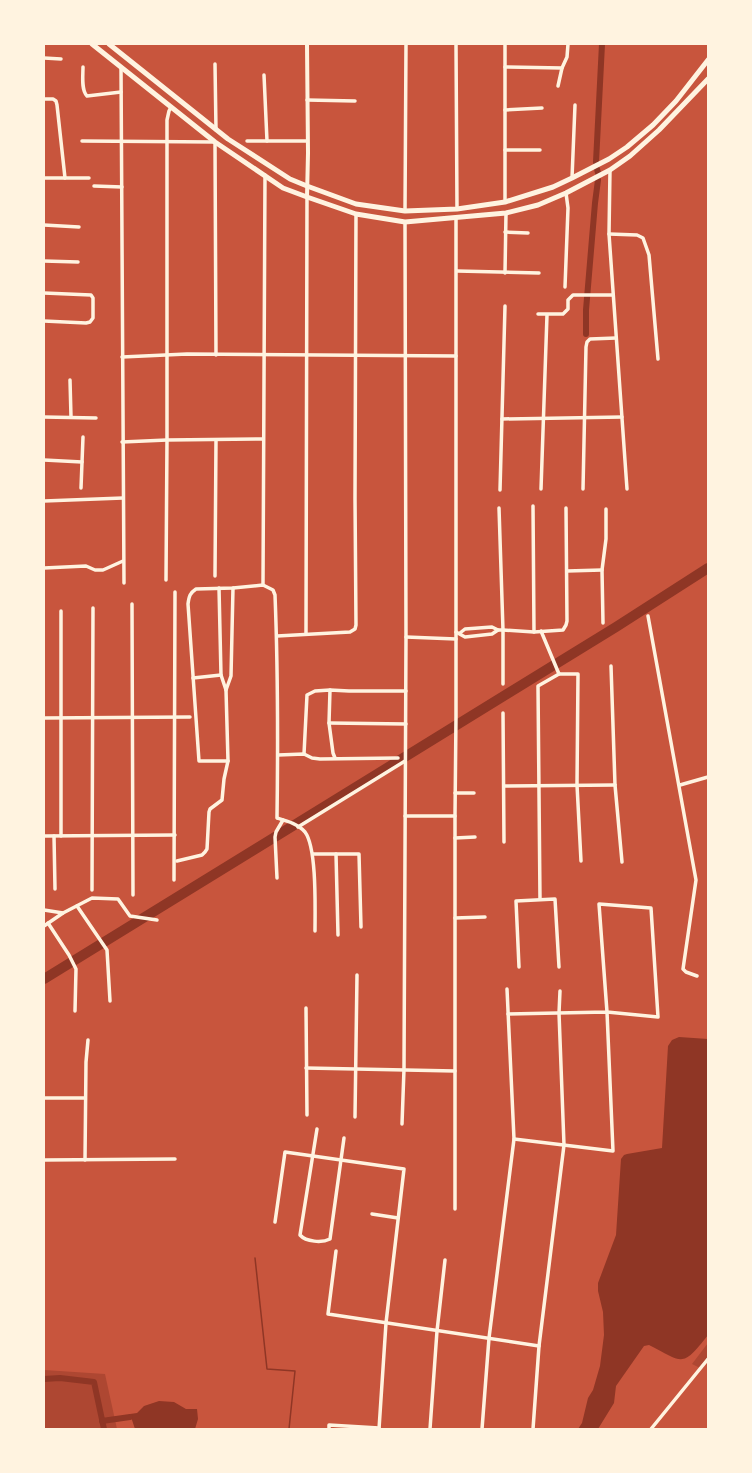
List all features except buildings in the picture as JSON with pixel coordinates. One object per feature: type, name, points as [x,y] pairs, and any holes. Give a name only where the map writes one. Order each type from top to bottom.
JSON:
[{"type":"main road","points":[[92,44],[215,142],[283,188],[356,214],[405,222],[506,213],[538,205],[566,193],[610,170],[630,156],[659,130],[708,79]]},
{"type":"main road","points":[[109,44],[216,130],[241,148],[290,179],[356,204],[405,211],[457,209],[506,202],[552,187],[572,178],[609,159],[627,147],[653,125],[708,61]]},
{"type":"street","points":[[306,634],[308,355],[307,44]]},
{"type":"street","points":[[405,211],[406,44]]},
{"type":"street","points":[[456,44],[457,209]]},
{"type":"street","points":[[505,44],[506,202]]},
{"type":"street","points":[[558,86],[562,68],[567,57],[568,44]]},
{"type":"street","points":[[44,58],[61,59]]},
{"type":"street","points":[[215,64],[216,130]]},
{"type":"street","points":[[83,67],[83,88],[84,93],[87,96],[121,92]]},
{"type":"street","points":[[121,67],[124,583]]},
{"type":"street","points":[[505,67],[562,68]]},
{"type":"street","points":[[264,75],[267,141]]},
{"type":"street","points":[[44,99],[53,99],[58,105],[65,178]]},
{"type":"street","points":[[307,100],[355,101]]},
{"type":"street","points":[[572,178],[575,105]]},
{"type":"street","points":[[166,580],[167,141],[168,115],[171,107]]},
{"type":"street","points":[[505,110],[542,108]]},
{"type":"street","points":[[82,141],[215,142],[216,355]]},
{"type":"street","points":[[246,141],[307,141]]},
{"type":"street","points":[[505,150],[540,150]]},
{"type":"street","points":[[610,170],[609,234],[627,489]]},
{"type":"street","points":[[263,585],[264,175]]},
{"type":"street","points":[[44,178],[89,178]]},
{"type":"street","points":[[94,186],[122,187]]},
{"type":"street","points":[[565,287],[568,208],[566,193]]},
{"type":"street","points":[[505,273],[506,213]]},
{"type":"street","points":[[277,636],[350,632],[355,629],[356,625],[356,214]]},
{"type":"street","points":[[455,1209],[455,793],[456,639],[458,632],[456,218]]},
{"type":"street","points":[[402,1124],[404,1069],[406,724],[405,222]]},
{"type":"street","points":[[44,225],[79,227]]},
{"type":"street","points":[[505,232],[528,232]]},
{"type":"street","points":[[609,234],[637,235],[643,238],[648,255],[658,359]]},
{"type":"street","points":[[44,261],[78,262]]},
{"type":"street","points":[[457,271],[539,273]]},
{"type":"street","points":[[44,293],[91,295],[93,298],[94,318],[90,322],[86,323],[44,321]]},
{"type":"street","points":[[538,314],[560,315],[566,312],[568,309],[568,300],[573,295],[613,295]]},
{"type":"street","points":[[500,490],[505,306]]},
{"type":"street","points":[[541,488],[547,315]]},
{"type":"street","points":[[583,489],[587,342],[590,339],[616,338]]},
{"type":"street","points":[[122,357],[167,355],[456,356]]},
{"type":"street","points":[[70,380],[71,418]]},
{"type":"street","points":[[44,417],[96,418]]},
{"type":"street","points":[[502,419],[622,418]]},
{"type":"street","points":[[82,488],[83,437]]},
{"type":"street","points":[[122,442],[263,439]]},
{"type":"street","points":[[215,576],[216,440]]},
{"type":"street","points":[[44,460],[82,462]]},
{"type":"street","points":[[44,501],[123,498]]},
{"type":"street","points":[[533,506],[534,632]]},
{"type":"street","points":[[499,508],[503,630],[503,684]]},
{"type":"street","points":[[458,632],[465,629],[492,627],[498,630],[534,632],[563,630],[566,625],[566,508]]},
{"type":"street","points":[[603,623],[602,570],[606,538],[606,509]]},
{"type":"street","points":[[44,568],[86,566],[95,570],[103,570],[123,561]]},
{"type":"street","points":[[567,571],[602,570]]},
{"type":"street","points":[[228,761],[199,761],[188,604],[189,596],[196,589],[233,588],[263,585],[273,590],[277,636],[277,818],[293,823],[305,832],[312,854],[316,931]]},
{"type":"street","points":[[177,861],[202,855],[205,852],[207,849],[210,808],[222,800],[224,779],[228,761],[226,690],[221,675],[220,588]]},
{"type":"street","points":[[226,690],[231,676],[233,588]]},
{"type":"street","points":[[174,880],[175,592]]},
{"type":"street","points":[[132,604],[133,895]]},
{"type":"street","points":[[92,890],[93,608]]},
{"type":"street","points":[[61,611],[61,836]]},
{"type":"street","points":[[648,616],[680,785],[696,880],[683,969],[686,972],[697,976]]},
{"type":"street","points":[[458,632],[465,637],[492,634],[498,630]]},
{"type":"street","points":[[541,631],[559,674]]},
{"type":"street","points":[[406,637],[456,639]]},
{"type":"street","points":[[611,666],[615,785],[622,862]]},
{"type":"street","points":[[540,899],[538,686],[559,674],[578,674],[577,785],[581,861]]},
{"type":"street","points":[[193,678],[221,675]]},
{"type":"street","points":[[304,754],[307,695],[315,691],[330,690],[406,691]]},
{"type":"street","points":[[330,690],[329,723],[335,758]]},
{"type":"street","points":[[503,712],[504,842]]},
{"type":"street","points":[[44,718],[190,717]]},
{"type":"street","points":[[329,723],[406,724]]},
{"type":"street","points":[[278,755],[304,754],[312,758],[338,759],[398,758]]},
{"type":"street","points":[[298,827],[405,761]]},
{"type":"street","points":[[680,785],[708,776]]},
{"type":"street","points":[[504,786],[615,785]]},
{"type":"street","points":[[455,793],[474,793]]},
{"type":"street","points":[[405,816],[455,816]]},
{"type":"street","points":[[277,878],[275,839],[276,832],[283,820]]},
{"type":"street","points":[[44,836],[175,835]]},
{"type":"street","points":[[54,836],[55,889]]},
{"type":"street","points":[[455,838],[475,837]]},
{"type":"street","points":[[312,854],[359,854],[361,927]]},
{"type":"street","points":[[336,854],[338,935]]},
{"type":"street","points":[[44,926],[63,913],[92,898],[118,899],[130,916],[157,920]]},
{"type":"street","points":[[519,967],[516,901],[540,899],[556,899],[559,967]]},
{"type":"street","points":[[508,1014],[607,1012],[658,1017],[651,908],[599,904],[607,1012],[613,1151],[514,1139]]},
{"type":"street","points":[[77,906],[107,950],[110,1001]]},
{"type":"street","points":[[44,910],[63,913]]},
{"type":"street","points":[[455,918],[485,917]]},
{"type":"street","points":[[48,923],[69,955],[76,969],[75,1011]]},
{"type":"street","points":[[355,1117],[357,975]]},
{"type":"street","points":[[482,1429],[490,1338],[514,1139],[507,989]]},
{"type":"street","points":[[533,1429],[539,1346],[564,1145],[559,1013],[560,991]]},
{"type":"street","points":[[306,1008],[307,1115]]},
{"type":"street","points":[[85,1160],[85,1098],[88,1040]]},
{"type":"street","points":[[306,1068],[455,1070]]},
{"type":"street","points":[[44,1098],[85,1098]]},
{"type":"street","points":[[317,1129],[300,1235],[304,1238],[326,1241],[330,1239],[344,1138]]},
{"type":"street","points":[[275,1222],[285,1152],[404,1169],[386,1323],[379,1429],[329,1425],[329,1429]]},
{"type":"street","points":[[44,1160],[175,1159]]},
{"type":"street","points":[[372,1214],[398,1218]]},
{"type":"street","points":[[336,1251],[328,1314],[539,1346]]},
{"type":"street","points":[[430,1429],[437,1331],[445,1260]]},
{"type":"street","points":[[651,1429],[708,1359]]},
{"type":"shaded area","points":[[679,1037],[708,1039],[708,1335],[693,1353],[682,1359],[669,1356],[649,1345],[644,1346],[616,1386],[614,1403],[598,1429],[578,1429],[582,1423],[588,1398],[593,1390],[600,1366],[604,1335],[603,1312],[598,1291],[598,1283],[616,1235],[621,1159],[627,1154],[662,1148],[668,1046],[672,1040]]},
{"type":"shaded area","points":[[708,1343],[708,1358],[700,1368],[692,1364]]},
{"type":"shaded area","points":[[44,1370],[105,1374],[117,1429],[44,1429]]},
{"type":"shaded area","points":[[159,1401],[174,1402],[186,1409],[197,1409],[198,1419],[195,1429],[135,1429],[130,1414],[137,1413],[144,1406]]},
{"type":"waterway","points":[[596,162],[602,44]]},
{"type":"waterway","points":[[597,169],[598,173]]},
{"type":"waterway","points":[[586,334],[586,310],[598,180]]},
{"type":"waterway","points":[[44,979],[616,627],[708,568]]},
{"type":"waterway","points":[[255,1258],[267,1369],[295,1371],[289,1429]]},
{"type":"waterway","points":[[44,1379],[60,1378],[94,1382],[104,1429]]},
{"type":"waterway","points":[[102,1421],[130,1417]]}]
